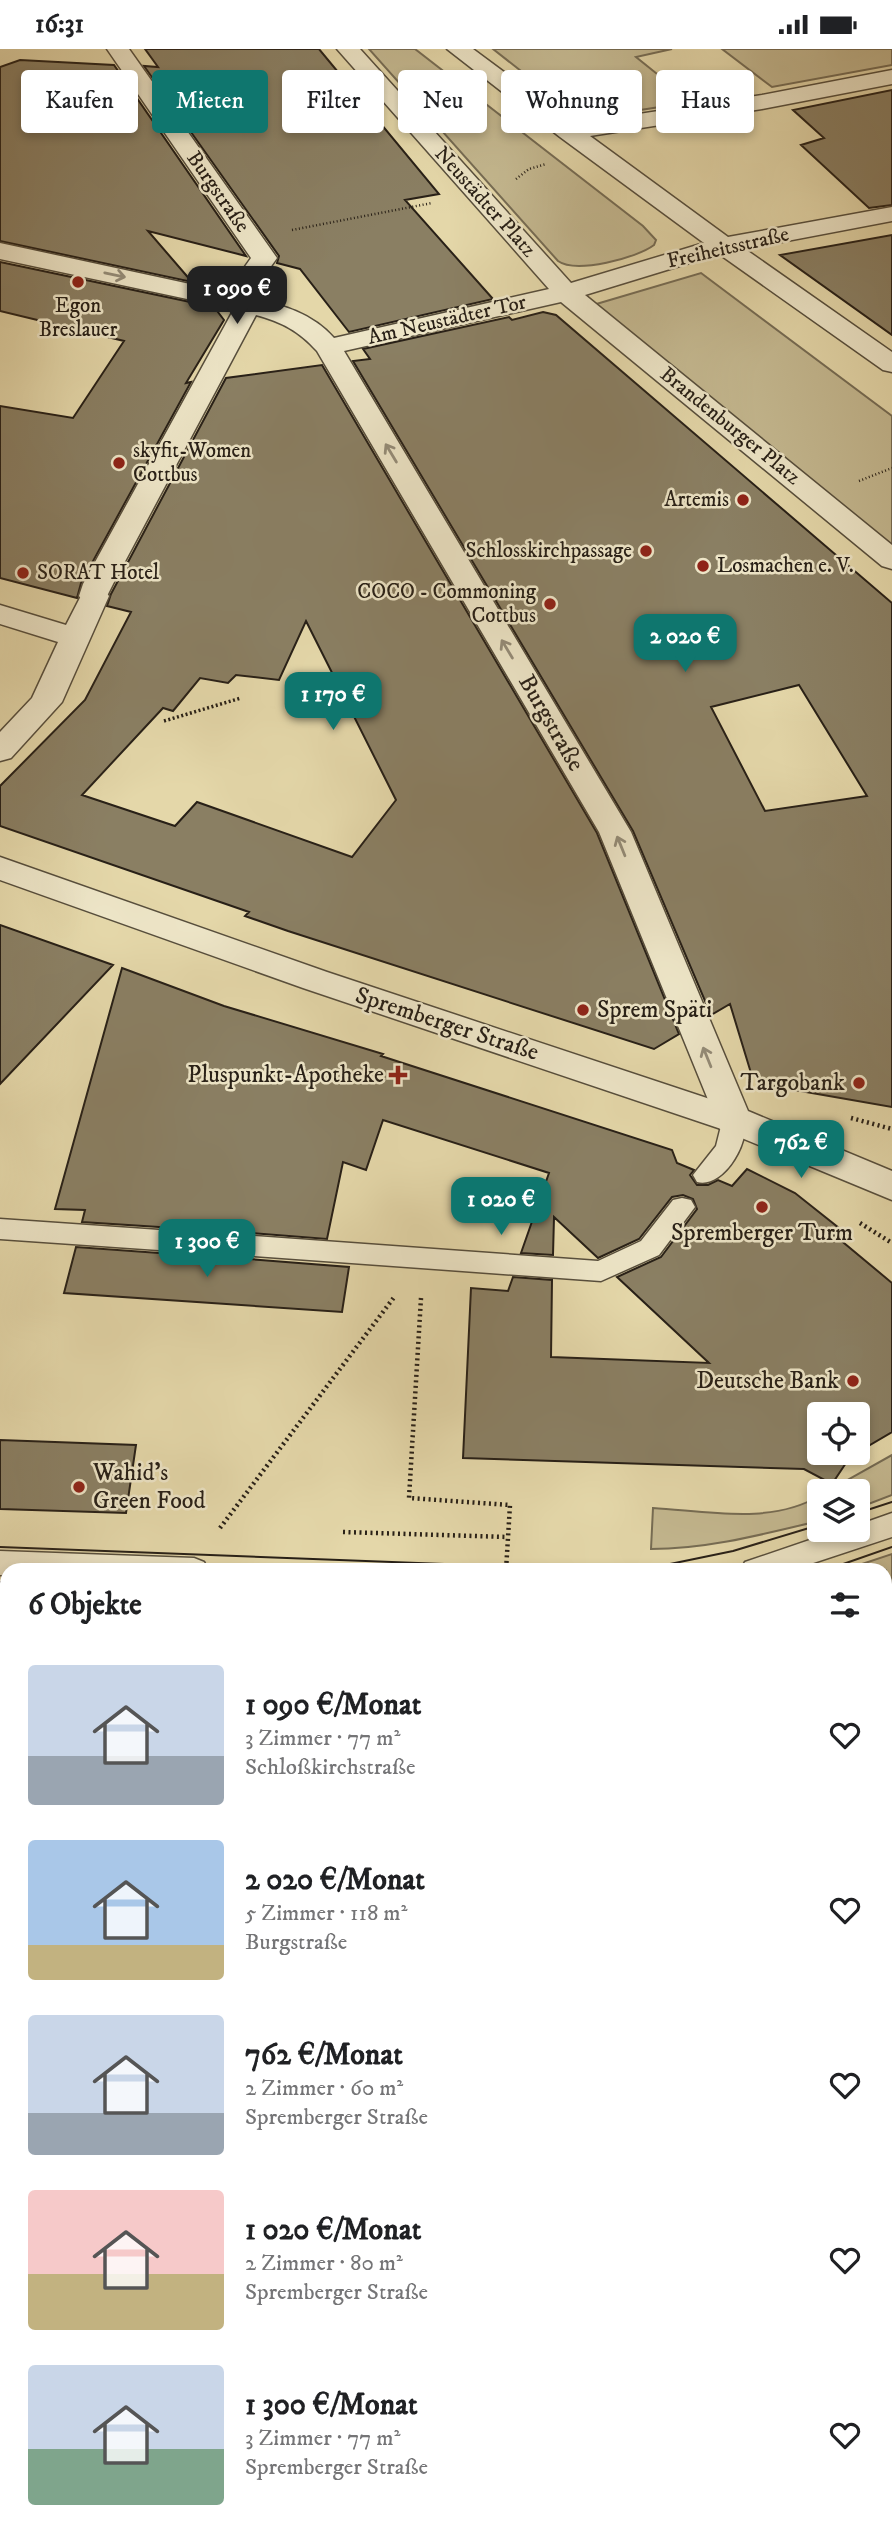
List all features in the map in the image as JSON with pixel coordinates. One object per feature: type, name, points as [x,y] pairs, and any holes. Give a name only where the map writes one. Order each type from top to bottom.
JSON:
[{"type":"street","name":"Burgstraße","points":[[118,49],[264,258],[241,303]]},
{"type":"street","name":"Neustädter Platz","points":[[348,49],[566,293]]},
{"type":"street","points":[[458,49],[501,81]]},
{"type":"street","points":[[642,121],[762,102],[892,77]]},
{"type":"street","points":[[569,133],[892,364]]},
{"type":"street","name":"Freiheitsstraße","points":[[566,293],[723,245],[892,214]]},
{"type":"street","name":"Burgstraße","points":[[0,251],[241,303],[289,316],[311,328],[328,347],[615,832],[733,1120]]},
{"type":"street","name":"Am Neustädter Tor","points":[[328,347],[566,293]]},
{"type":"street","name":"Brandenburger Platz","points":[[566,293],[892,560]]},
{"type":"street","points":[[0,751],[46,702],[98,584],[241,303]]},
{"type":"street","points":[[0,614],[73,638]]},
{"type":"street","name":"Spremberger Straße","points":[[0,867],[315,980],[733,1120],[892,1187]]},
{"type":"lane","points":[[706,1175],[728,1149],[733,1120]]},
{"type":"lane","points":[[186,1241],[601,1271],[650,1248],[682,1207]]},
{"type":"lane","points":[[0,1229],[159,1240]]},
{"type":"lane","points":[[776,1563],[892,1525]]},
{"type":"path","points":[[250,237],[478,195],[513,181],[529,169],[594,152]]},
{"type":"path","points":[[164,721],[241,698]]},
{"type":"path","points":[[220,1528],[423,1258]]},
{"type":"path","points":[[423,1258],[409,1498],[510,1505],[506,1563]]},
{"type":"path","points":[[343,1532],[507,1537]]},
{"type":"shaded area","points":[[369,49],[415,49],[442,70],[398,70],[398,82]]},
{"type":"shaded area","points":[[493,49],[672,49],[636,57],[656,73],[656,108],[642,110],[642,70],[520,70]]},
{"type":"shaded area","points":[[722,49],[892,49],[892,65],[772,87],[754,73],[754,70],[750,70]]},
{"type":"shaded area","points":[[487,105],[501,116],[501,133],[523,133],[643,226],[656,240],[654,245],[646,250],[606,263],[578,266],[558,261],[444,133],[487,133]]},
{"type":"shaded area","points":[[701,273],[892,416],[892,556],[593,305]]},
{"type":"shaded area","points":[[892,1455],[892,1495],[870,1503],[870,1479],[849,1479]]},
{"type":"shaded area","points":[[807,1502],[807,1524],[715,1544],[651,1549],[653,1508],[738,1514],[780,1511]]},
{"type":"shaded area","points":[[892,1554],[892,1563],[865,1563]]},
{"type":"building","points":[[145,49],[319,49],[336,70],[282,70],[282,133],[384,133],[384,128],[439,194],[405,200],[493,299],[349,332],[300,269],[277,263],[279,256],[192,133],[268,133],[268,70],[152,70],[152,77],[144,66],[158,67]]},
{"type":"building","points":[[20,60],[114,65],[117,70],[21,70],[21,133],[138,133],[138,100],[152,120],[152,133],[161,133],[246,256],[148,231],[192,282],[0,241],[0,67]]},
{"type":"building","points":[[892,90],[892,205],[869,208],[801,145],[824,138],[793,110]]},
{"type":"building","points":[[892,235],[892,335],[780,255]]},
{"type":"building","points":[[0,262],[214,307],[224,320],[186,383],[191,382],[81,583],[77,598],[0,578],[0,406],[73,418],[124,341],[0,311]]},
{"type":"building","points":[[543,312],[556,315],[892,603],[892,1107],[766,1085],[751,1073],[730,1004],[711,1015],[633,831],[353,361],[370,359],[363,349],[509,317],[512,320]],"holes":[[[799,685],[867,796],[765,811],[711,707]]]},
{"type":"building","points":[[322,365],[597,833],[679,1034],[654,1049],[288,931],[245,916],[249,912],[0,826],[0,786],[85,700],[131,612],[107,606],[111,594],[226,378]],"holes":[[[306,621],[396,800],[352,857],[197,802],[175,826],[82,795],[163,708],[173,711],[200,678],[228,683],[236,675],[279,680]]]},
{"type":"building","points":[[0,925],[113,965],[0,1084]]},
{"type":"building","points":[[122,968],[224,1006],[383,1054],[381,1056],[672,1150],[677,1163],[694,1170],[690,1175],[697,1185],[708,1185],[718,1180],[732,1186],[747,1169],[795,1193],[839,1228],[832,1233],[892,1283],[892,1432],[870,1445],[870,1402],[807,1402],[807,1465],[845,1465],[835,1479],[823,1479],[804,1469],[463,1458],[471,1288],[508,1291],[513,1277],[552,1280],[551,1357],[709,1363],[617,1277],[661,1257],[697,1209],[693,1199],[683,1195],[672,1197],[639,1239],[598,1258],[554,1217],[553,1255],[521,1253],[549,1173],[383,1120],[366,1170],[343,1162],[327,1239],[186,1228],[173,1236],[159,1227],[82,1222],[85,1210],[55,1209]]},
{"type":"building","points":[[172,1245],[186,1254],[349,1267],[342,1312],[64,1293],[76,1247],[159,1253]]},
{"type":"building","points":[[0,1440],[136,1445],[126,1513],[0,1509]]},
{"type":"tram line","points":[[870,1509],[892,1502]]},
{"type":"tram line","points":[[675,1563],[733,1551],[807,1529]]},
{"type":"tram line","points":[[0,1547],[421,1563]]},
{"type":"tram line","points":[[846,1563],[892,1547]]},
{"type":"place","name":"Egon Breslauer","points":[[78,282]]},
{"type":"place","name":"skyfit-Women Cottbus","points":[[119,463]]},
{"type":"place","name":"Artemis","points":[[743,500]]},
{"type":"place","name":"Schlosskirchpassage","points":[[646,551]]},
{"type":"place","name":"Losmachen e. V.","points":[[703,566]]},
{"type":"place","name":"SORAT Hotel","points":[[23,573]]},
{"type":"place","name":"COCO - Commoning Cottbus","points":[[550,604]]},
{"type":"place","name":"Sprem Späti","points":[[583,1010]]},
{"type":"place","name":"Pluspunkt-Apotheke","points":[[398,1075]]},
{"type":"place","name":"Targobank","points":[[859,1083]]},
{"type":"place","name":"Spremberger Turm","points":[[762,1207]]},
{"type":"place","name":"Deutsche Bank","points":[[853,1381]]},
{"type":"place","name":"Wahid's Green Food","points":[[79,1487]]}]
